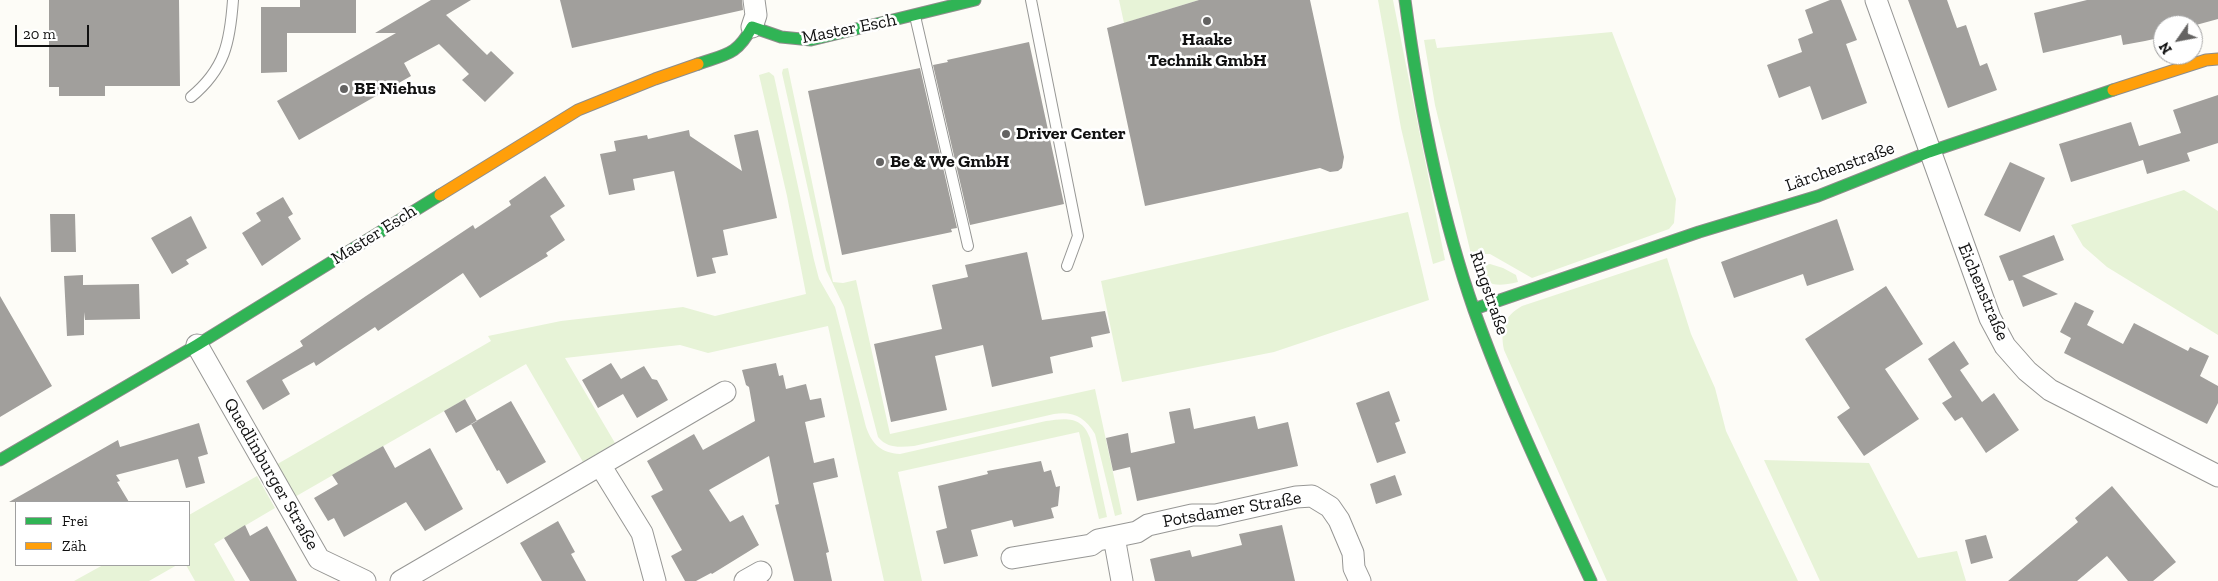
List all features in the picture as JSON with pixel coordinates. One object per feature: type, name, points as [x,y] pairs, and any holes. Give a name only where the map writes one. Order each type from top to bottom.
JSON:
[{"type":"street","name":"Master Esch","points":[[0,460],[197,345],[578,110],[655,79],[734,52],[744,42],[752,27],[756,15],[754,0]]},
{"type":"street","name":"Master Esch","points":[[752,27],[796,41],[811,40],[975,0]]},
{"type":"street","name":"Ringstraße","points":[[1405,0],[1421,108],[1445,212],[1474,309],[1515,410],[1591,581]]},
{"type":"street","name":"Eichenstraße","points":[[1876,0],[1990,318],[2005,346],[2027,370],[2050,390],[2218,476]]},
{"type":"street","name":"Lärchenstraße","points":[[1474,309],[1700,232],[1818,196],[1929,152],[2124,86],[2206,60],[2218,59]]},
{"type":"street","name":"Quedlinburger Straße","points":[[197,345],[319,559],[365,581]]},
{"type":"street","points":[[401,581],[725,392]]},
{"type":"street","points":[[600,465],[642,533],[655,581]]},
{"type":"street","name":"Potsdamer Straße","points":[[1012,558],[1052,550],[1063,551],[1137,532],[1148,525],[1192,515],[1216,515],[1296,497],[1312,496],[1330,507],[1339,520],[1352,553],[1354,568],[1360,581]]},
{"type":"street","points":[[1114,537],[1122,581]]},
{"type":"lane","points":[[192,97],[217,71],[224,53],[234,0]]},
{"type":"lane","points":[[1031,0],[1078,236],[1067,266]]},
{"type":"lane","points":[[915,16],[968,246]]},
{"type":"green space","points":[[1119,0],[1199,0],[1124,23]]},
{"type":"green space","points":[[1378,0],[1393,0],[1445,260],[1433,264],[1401,128]]},
{"type":"green space","points":[[1612,32],[1676,199],[1674,223],[1669,229],[1532,278],[1490,254],[1471,254],[1435,105],[1424,40],[1435,39],[1437,48]]},
{"type":"green space","points":[[788,68],[833,282],[843,283],[856,280],[890,434],[1095,389],[1122,514],[1115,516],[1095,434],[1087,423],[1078,416],[1067,413],[1054,414],[914,446],[899,447],[886,444],[878,437],[844,307],[826,270],[782,73],[783,69]]},
{"type":"green space","points":[[769,72],[774,76],[819,279],[835,307],[866,427],[874,443],[882,450],[900,454],[1046,421],[1072,420],[1083,426],[1090,438],[1107,517],[1099,519],[1079,432],[898,472],[922,581],[884,581],[828,326],[708,353],[680,345],[565,358],[615,443],[583,462],[526,364],[293,498],[274,466],[491,341],[488,336],[561,321],[683,307],[715,316],[806,294],[787,196],[759,75]]},
{"type":"green space","points":[[2184,190],[2218,211],[2218,335],[2107,267],[2083,246],[2071,225]]},
{"type":"green space","points":[[1408,212],[1429,300],[1274,352],[1122,382],[1101,281]]},
{"type":"green space","points":[[1667,258],[1691,334],[1715,388],[1726,431],[1798,581],[1607,581],[1504,350],[1503,330],[1507,319],[1522,306]]},
{"type":"green space","points":[[1490,264],[1516,275],[1518,282],[1504,285],[1493,284],[1484,279],[1474,268]]},
{"type":"green space","points":[[1764,460],[1869,463],[1918,558],[1957,551],[1966,581],[1820,581]]},
{"type":"green space","points":[[257,476],[275,508],[214,544],[235,581],[195,581],[187,566],[190,566],[190,514]]},
{"type":"green space","points":[[101,566],[175,566],[149,581],[74,581]]},
{"type":"building","points":[[49,0],[179,0],[180,86],[105,86],[105,96],[59,96],[59,87],[49,87]]},
{"type":"building","points":[[300,0],[356,0],[356,33],[287,33],[287,72],[261,73],[261,7],[300,7]]},
{"type":"building","points":[[431,0],[471,0],[446,15],[487,55],[491,51],[514,73],[485,102],[462,80],[469,74],[439,44],[404,63],[411,76],[299,140],[277,101],[396,33],[375,33]]},
{"type":"building","points":[[560,0],[742,0],[743,10],[572,48]]},
{"type":"building","points":[[1199,0],[1310,0],[1344,157],[1342,168],[1338,171],[1330,172],[1320,168],[1145,206],[1107,28]]},
{"type":"building","points":[[1830,0],[1841,0],[1857,40],[1846,44],[1867,103],[1822,120],[1810,86],[1779,98],[1767,65],[1802,52],[1798,39],[1813,33],[1805,10]]},
{"type":"building","points":[[1908,0],[1947,0],[1957,28],[1966,25],[1980,66],[1987,63],[1997,90],[1948,108]]},
{"type":"building","points":[[2087,0],[2218,0],[2218,19],[2203,23],[2203,15],[2153,15],[2153,39],[2123,45],[2121,35],[2043,53],[2034,13]]},
{"type":"building","name":"Driver Center","points":[[1029,42],[1064,204],[970,225],[933,65],[948,62],[947,60]]},
{"type":"building","name":"Be & We GmbH","points":[[920,68],[957,228],[951,229],[952,232],[842,255],[808,91]]},
{"type":"building","points":[[2218,95],[2218,143],[2187,153],[2190,161],[2147,174],[2143,160],[2071,182],[2059,144],[2131,122],[2139,146],[2181,133],[2173,110]]},
{"type":"building","points":[[689,130],[690,136],[742,171],[734,135],[758,130],[777,218],[723,230],[728,255],[712,258],[716,273],[697,277],[674,171],[633,179],[635,190],[609,195],[600,154],[616,151],[614,141],[647,135],[648,139]]},
{"type":"building","points":[[2010,162],[2045,178],[2020,232],[1984,215]]},
{"type":"building","points":[[545,176],[565,206],[550,216],[565,240],[546,253],[548,256],[480,298],[463,273],[378,331],[375,327],[316,366],[314,362],[282,380],[290,394],[263,410],[246,381],[303,346],[300,341],[366,296],[473,225],[475,229],[511,205],[509,201]]},
{"type":"building","points":[[283,197],[293,214],[288,217],[301,239],[262,266],[242,233],[261,221],[256,213]]},
{"type":"building","points":[[50,214],[75,214],[76,252],[51,252]]},
{"type":"building","points":[[191,216],[207,248],[186,260],[189,264],[172,274],[151,238]]},
{"type":"building","points":[[1837,219],[1854,270],[1807,286],[1803,274],[1734,298],[1721,262]]},
{"type":"building","points":[[2054,235],[2064,260],[2022,276],[2058,294],[2023,307],[2013,280],[2009,281],[1999,256]]},
{"type":"building","points":[[1027,252],[1042,320],[1105,311],[1110,333],[1091,337],[1093,347],[1050,357],[1053,373],[992,387],[983,345],[935,356],[947,410],[891,422],[874,344],[942,329],[932,285],[968,277],[965,265]]},
{"type":"building","points":[[83,275],[83,285],[139,284],[140,319],[85,320],[84,312],[84,335],[67,336],[64,276]]},
{"type":"building","points":[[1886,286],[1923,344],[1885,369],[1919,419],[1864,456],[1837,417],[1850,408],[1805,339]]},
{"type":"building","points":[[0,296],[52,386],[0,417]]},
{"type":"building","points":[[2075,302],[2094,311],[2087,325],[2123,344],[2134,323],[2188,351],[2190,347],[2209,356],[2200,376],[2218,386],[2218,403],[2207,424],[2064,353],[2071,338],[2060,332]]},
{"type":"building","points":[[1954,341],[1969,364],[1960,370],[1982,402],[1994,393],[2019,430],[1986,453],[1962,417],[1955,421],[1942,403],[1952,397],[1928,359]]},
{"type":"building","points":[[611,363],[621,379],[644,366],[652,379],[657,380],[668,400],[637,418],[623,394],[598,408],[582,380]]},
{"type":"building","points":[[776,363],[779,376],[783,375],[786,389],[806,384],[810,400],[821,398],[825,417],[805,422],[814,463],[834,458],[838,477],[813,483],[829,552],[826,553],[832,581],[794,581],[775,505],[779,504],[769,456],[709,490],[730,522],[743,515],[759,545],[712,574],[696,581],[685,581],[671,556],[682,550],[651,496],[663,490],[647,461],[694,434],[703,450],[755,421],[749,387],[746,385],[742,370]]},
{"type":"building","points":[[1389,391],[1400,421],[1395,423],[1406,453],[1377,463],[1356,403]]},
{"type":"building","points":[[465,399],[477,421],[456,433],[444,411]]},
{"type":"building","points":[[511,401],[546,462],[507,484],[499,470],[497,471],[471,424]]},
{"type":"building","points":[[1190,408],[1194,429],[1255,416],[1258,429],[1288,422],[1298,466],[1137,501],[1130,467],[1113,471],[1106,438],[1128,433],[1131,453],[1175,443],[1169,412]]},
{"type":"building","points":[[199,423],[208,454],[198,457],[205,483],[186,488],[178,459],[116,475],[120,481],[117,482],[128,501],[9,502],[118,440],[120,447]]},
{"type":"building","points":[[383,446],[395,468],[430,448],[463,509],[425,531],[406,502],[344,537],[334,518],[328,521],[314,498],[338,484],[332,475]]},
{"type":"building","points":[[1041,461],[1044,472],[1051,470],[1056,487],[1060,486],[1058,506],[1051,508],[1054,518],[1014,527],[1012,520],[971,530],[978,556],[944,564],[936,531],[947,528],[938,486],[988,474],[987,471]]},
{"type":"building","points":[[1395,475],[1402,495],[1376,504],[1370,484]]},
{"type":"building","points":[[2112,486],[2176,562],[2153,581],[2128,581],[2107,556],[2077,581],[2008,581],[2078,522],[2075,518]]},
{"type":"building","points":[[558,521],[575,552],[571,554],[586,581],[542,581],[520,543]]},
{"type":"building","points":[[245,525],[250,536],[267,526],[297,581],[250,581],[224,538]]},
{"type":"building","points":[[1282,525],[1295,581],[1155,581],[1150,559],[1190,550],[1192,557],[1242,545],[1239,534]]},
{"type":"building","points":[[1986,535],[1993,558],[1971,564],[1965,540]]},
{"type":"traffic: fast","points":[[698,64],[724,55],[736,48],[752,27],[781,37],[811,40],[975,0]]},
{"type":"traffic: fast","points":[[1405,0],[1417,79],[1440,196],[1474,310],[1515,413],[1591,581]]},
{"type":"traffic: fast","points":[[1474,309],[1699,232],[1818,196],[1929,152],[2113,90]]},
{"type":"traffic: fast","points":[[0,460],[197,345],[440,195]]},
{"type":"traffic: slow","points":[[2113,90],[2206,60],[2218,59]]},
{"type":"traffic: slow","points":[[440,195],[578,110],[698,64]]},
{"type":"place","name":"Haake Technik GmbH","points":[[1207,21]]},
{"type":"place","name":"BE Niehus","points":[[344,89]]},
{"type":"place","name":"Driver Center","points":[[1006,134]]},
{"type":"place","name":"Be & We GmbH","points":[[880,162]]}]
